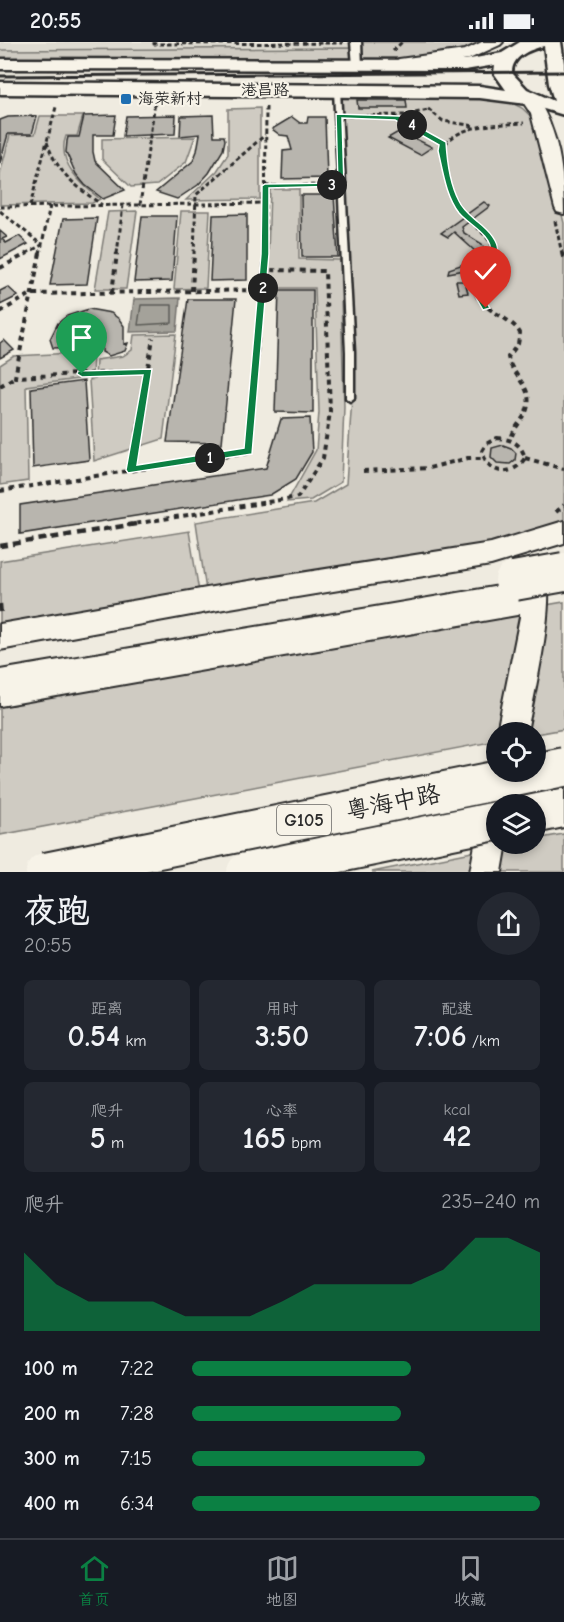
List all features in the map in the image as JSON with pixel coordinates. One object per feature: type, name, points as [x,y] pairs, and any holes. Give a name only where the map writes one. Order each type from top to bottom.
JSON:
[{"type":"highway","points":[[0,688],[516,590],[564,572]]},
{"type":"highway","points":[[0,670],[516,590],[564,592]]},
{"type":"highway","name":"粤海中路","points":[[45,872],[564,768]]},
{"type":"highway","points":[[546,811],[564,807]]},
{"type":"highway","name":"粤海中路","points":[[246,872],[486,821]]},
{"type":"main road","points":[[392,65],[469,54],[495,42]]},
{"type":"main road","points":[[552,42],[558,84],[564,103]]},
{"type":"main road","points":[[532,43],[515,50],[506,58],[503,68],[505,78],[529,99],[539,114],[532,122]]},
{"type":"main road","name":"港昌路","points":[[0,64],[465,65],[506,58]]},
{"type":"main road","points":[[392,65],[411,70],[418,76],[414,84],[401,91]]},
{"type":"main road","name":"港昌路","points":[[0,88],[480,92],[529,99],[564,109]]},
{"type":"main road","points":[[480,92],[511,101],[532,122],[559,213]]},
{"type":"main road","points":[[0,636],[552,538]]},
{"type":"main road","points":[[514,722],[534,616],[534,565],[552,538]]},
{"type":"main road","points":[[486,872],[489,854]]},
{"type":"street","points":[[356,42],[358,65]]},
{"type":"lane","points":[[337,90],[350,398]]},
{"type":"path","points":[[154,42],[154,44],[343,42]]},
{"type":"path","points":[[426,91],[428,110],[443,122],[484,126],[532,122]]},
{"type":"path","points":[[140,205],[156,96]]},
{"type":"path","points":[[0,491],[249,452],[264,270],[266,106]]},
{"type":"path","points":[[30,206],[56,107]]},
{"type":"path","points":[[338,116],[386,116],[416,114],[428,110]]},
{"type":"path","points":[[386,116],[404,121],[443,144]]},
{"type":"path","points":[[484,126],[457,134],[443,144],[441,151],[455,201],[463,213],[483,230],[494,246],[496,254],[479,275],[475,289],[486,308],[514,323],[521,333],[520,341],[508,357],[508,363],[526,390],[529,405],[526,414],[511,434],[511,440]]},
{"type":"path","points":[[192,291],[196,195],[266,135]]},
{"type":"path","points":[[47,141],[49,153],[59,169],[72,183],[102,205]]},
{"type":"path","points":[[265,186],[342,185]]},
{"type":"path","points":[[0,209],[30,206],[265,203]]},
{"type":"path","points":[[112,293],[123,205]]},
{"type":"path","points":[[15,376],[50,206]]},
{"type":"path","points":[[0,209],[42,245]]},
{"type":"path","points":[[559,213],[564,261]]},
{"type":"path","points":[[0,268],[42,245]]},
{"type":"path","points":[[0,546],[298,497],[323,458],[330,412],[325,271],[264,270]]},
{"type":"path","points":[[0,312],[31,294],[262,290]]},
{"type":"path","points":[[131,470],[153,338]]},
{"type":"path","points":[[0,386],[15,376],[148,371]]},
{"type":"path","points":[[497,438],[511,440],[522,447],[525,458],[519,468],[506,472],[492,468],[483,458],[483,447],[486,442],[497,438]]},
{"type":"path","points":[[363,471],[429,468],[468,458],[483,458]]},
{"type":"path","points":[[525,458],[564,469]]},
{"type":"shaded area","points":[[0,42],[354,42],[355,63],[0,63]]},
{"type":"shaded area","points":[[360,42],[491,42],[461,54],[361,63]]},
{"type":"shaded area","points":[[351,48],[352,62],[0,62],[0,50]]},
{"type":"shaded area","points":[[339,92],[480,92],[522,108],[540,125],[564,223],[564,531],[207,597],[196,522],[314,503],[346,484],[352,398]]},
{"type":"shaded area","points":[[260,108],[260,199],[186,200],[217,171],[228,154],[228,109]]},
{"type":"shaded area","points":[[40,116],[83,116],[77,136],[66,136],[65,155],[72,172],[100,199],[92,203],[0,205],[0,174],[10,135],[35,134]]},
{"type":"shaded area","points":[[195,137],[186,162],[157,185],[131,187],[102,159],[102,139]]},
{"type":"shaded area","points":[[270,189],[299,189],[299,259],[340,260],[344,407],[341,482],[311,500],[287,502],[316,450],[319,412],[315,288],[267,288]]},
{"type":"shaded area","points":[[137,211],[126,289],[95,289],[108,212]]},
{"type":"shaded area","points":[[181,211],[210,211],[206,288],[174,289]]},
{"type":"shaded area","points":[[176,334],[163,439],[94,461],[89,380],[95,379],[96,360],[123,356],[132,350],[134,335]]},
{"type":"shaded area","points":[[93,352],[92,377],[26,386],[28,481],[0,485],[0,365],[14,356]]},
{"type":"shaded area","points":[[189,531],[199,592],[0,629],[0,561]]},
{"type":"shaded area","points":[[564,602],[564,729],[546,732],[546,722],[486,722],[486,743],[0,835],[0,699]]},
{"type":"shaded area","points":[[564,834],[564,872],[372,872],[486,849],[486,854],[546,854],[546,837]]},
{"type":"water","points":[[180,298],[177,331],[130,332],[134,299]]},
{"type":"building","points":[[357,100],[406,100],[407,108],[358,108]]},
{"type":"building","points":[[116,115],[113,135],[93,135],[93,152],[95,161],[125,190],[103,199],[85,185],[76,174],[66,152],[67,141],[68,137],[79,137],[84,116]]},
{"type":"building","points":[[176,115],[175,134],[123,136],[126,116]]},
{"type":"building","points":[[213,115],[214,136],[224,136],[225,140],[223,150],[209,173],[198,185],[177,199],[156,192],[193,161],[197,151],[200,134],[180,136],[181,116]]},
{"type":"building","points":[[37,116],[32,134],[8,134],[0,163],[0,120],[8,117]]},
{"type":"building","points":[[292,117],[300,123],[307,123],[308,117],[325,117],[327,178],[282,179],[283,151],[292,150],[288,136],[280,135],[272,129]]},
{"type":"building","points":[[400,131],[432,147],[420,155],[388,138]]},
{"type":"building","points":[[301,195],[334,195],[338,257],[302,257]]},
{"type":"building","points":[[484,202],[490,206],[462,227],[464,233],[482,244],[486,254],[484,261],[476,268],[448,273],[449,269],[475,260],[476,252],[454,232],[448,237],[441,233]]},
{"type":"building","points":[[247,214],[247,280],[210,281],[213,215]]},
{"type":"building","points":[[142,216],[177,216],[172,281],[134,282]]},
{"type":"building","points":[[97,218],[87,284],[50,285],[63,219]]},
{"type":"building","points":[[0,231],[7,237],[2,239],[6,243],[19,236],[28,244],[0,259]]},
{"type":"building","points":[[456,281],[465,281],[468,293],[459,294]]},
{"type":"building","points":[[8,287],[18,296],[0,305],[0,291]]},
{"type":"building","points":[[279,290],[313,290],[313,413],[275,412]]},
{"type":"building","points":[[188,299],[236,299],[222,443],[167,442]]},
{"type":"building","points":[[89,309],[111,313],[119,319],[124,326],[124,344],[128,343],[125,351],[109,356],[102,352],[102,346],[53,348],[50,339],[58,323],[67,316]]},
{"type":"building","points":[[4,340],[14,350],[0,358],[0,343]]},
{"type":"building","points":[[84,381],[89,460],[33,468],[31,388]]},
{"type":"building","points":[[310,418],[312,452],[296,479],[270,495],[20,534],[20,505],[266,468],[281,419]]},
{"type":"building","points":[[503,445],[516,453],[515,460],[510,464],[497,463],[491,457],[492,448]]},
{"type":"railway","points":[[0,76],[564,72]]},
{"type":"place","name":"海荣新村","points":[[126,99]]},
{"type":"route","points":[[82,374],[148,371],[131,470],[249,452],[265,254],[265,186],[342,185],[338,116],[397,118],[443,144],[441,151],[455,201],[463,213],[490,238],[494,246],[496,254],[475,283],[475,289],[486,308]]}]
